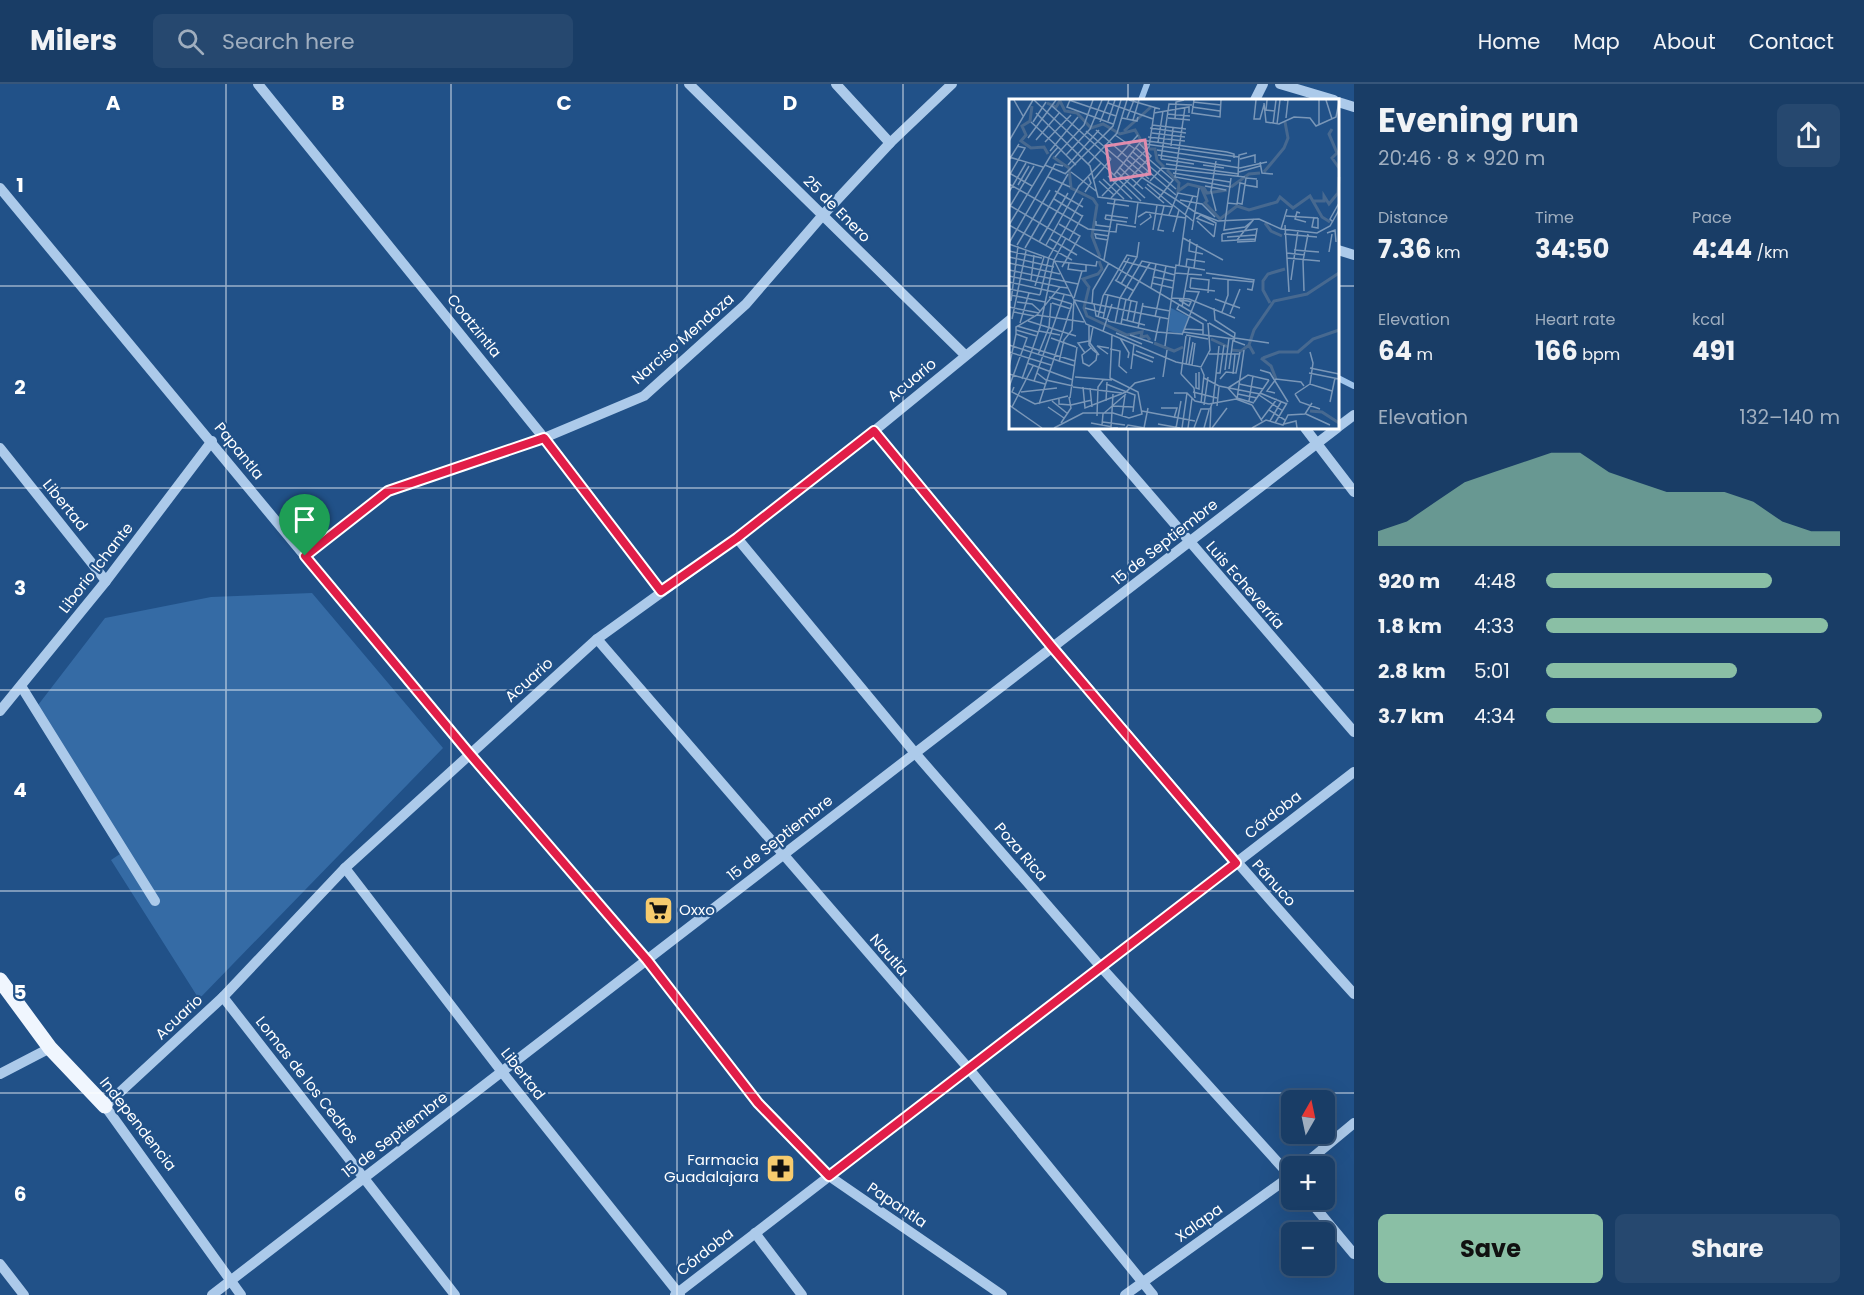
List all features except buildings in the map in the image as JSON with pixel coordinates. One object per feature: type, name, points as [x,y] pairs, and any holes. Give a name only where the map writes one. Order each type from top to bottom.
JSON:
[{"type":"main road","name":"Independencia","points":[[0,980],[50,1048],[105,1106]]},
{"type":"street","name":"Coatzintla","points":[[258,84],[544,438],[661,591]]},
{"type":"street","name":"25 de Enero","points":[[689,84],[964,355]]},
{"type":"street","points":[[836,84],[890,143]]},
{"type":"street","name":"Narciso Mendoza","points":[[305,556],[388,491],[544,438],[644,396],[746,304],[822,216],[890,143],[952,84]]},
{"type":"street","points":[[1256,99],[1263,84]]},
{"type":"street","points":[[1280,84],[1329,99]]},
{"type":"street","points":[[1339,102],[1354,107]]},
{"type":"street","name":"Papantla","points":[[0,188],[469,753],[647,960],[758,1103],[829,1176],[1002,1295]]},
{"type":"street","points":[[1339,250],[1354,255]]},
{"type":"street","name":"Acuario","points":[[105,1106],[223,997],[345,868],[597,639],[737,538],[874,431],[964,355],[1008,325]]},
{"type":"street","name":"15 de Septiembre","points":[[1339,426],[1353,416]]},
{"type":"street","name":"Luis Echeverría","points":[[1093,429],[1354,732]]},
{"type":"street","points":[[1306,429],[1354,492]]},
{"type":"street","name":"15 de Septiembre","points":[[212,1295],[1336,429]]},
{"type":"street","name":"Pánuco","points":[[874,431],[1052,647],[1236,863],[1354,994]]},
{"type":"street","name":"Liborio Ichante","points":[[0,711],[106,581],[212,441]]},
{"type":"street","name":"Libertad","points":[[0,448],[106,581]]},
{"type":"street","name":"Poza Rica","points":[[737,538],[915,753],[1101,967],[1281,1165]]},
{"type":"street","name":"Nautla","points":[[597,639],[969,1068],[1153,1295]]},
{"type":"street","points":[[21,686],[155,902]]},
{"type":"street","name":"Córdoba","points":[[678,1294],[1354,772]]},
{"type":"street","name":"Libertad","points":[[345,868],[502,1072],[678,1294]]},
{"type":"street","name":"Lomas de los Cedros","points":[[223,997],[455,1295]]},
{"type":"street","points":[[0,1074],[50,1048]]},
{"type":"street","name":"Independencia","points":[[105,1106],[241,1295]]},
{"type":"street","points":[[1315,1156],[1354,1124]]},
{"type":"street","name":"Xalapa","points":[[1125,1295],[1281,1183]]},
{"type":"street","points":[[1318,1210],[1354,1254]]},
{"type":"street","name":"Córdoba","points":[[755,1233],[802,1295]]},
{"type":"street","points":[[0,1264],[24,1295]]},
{"type":"shaded area","points":[[312,593],[443,748],[199,999],[111,860],[126,850],[35,709],[105,618],[211,597]]},
{"type":"waterway","points":[[1141,99],[1147,84]]},
{"type":"waterway","points":[[1339,378],[1354,386]]},
{"type":"place","name":"Oxxo","points":[[658,910]]},
{"type":"place","name":"Farmacia Guadalajara","points":[[780,1169]]},
{"type":"route","points":[[874,431],[1052,647],[1236,863],[829,1176],[758,1103],[647,960],[469,753],[305,556],[388,491],[544,438],[661,591],[737,538],[874,431]]}]
